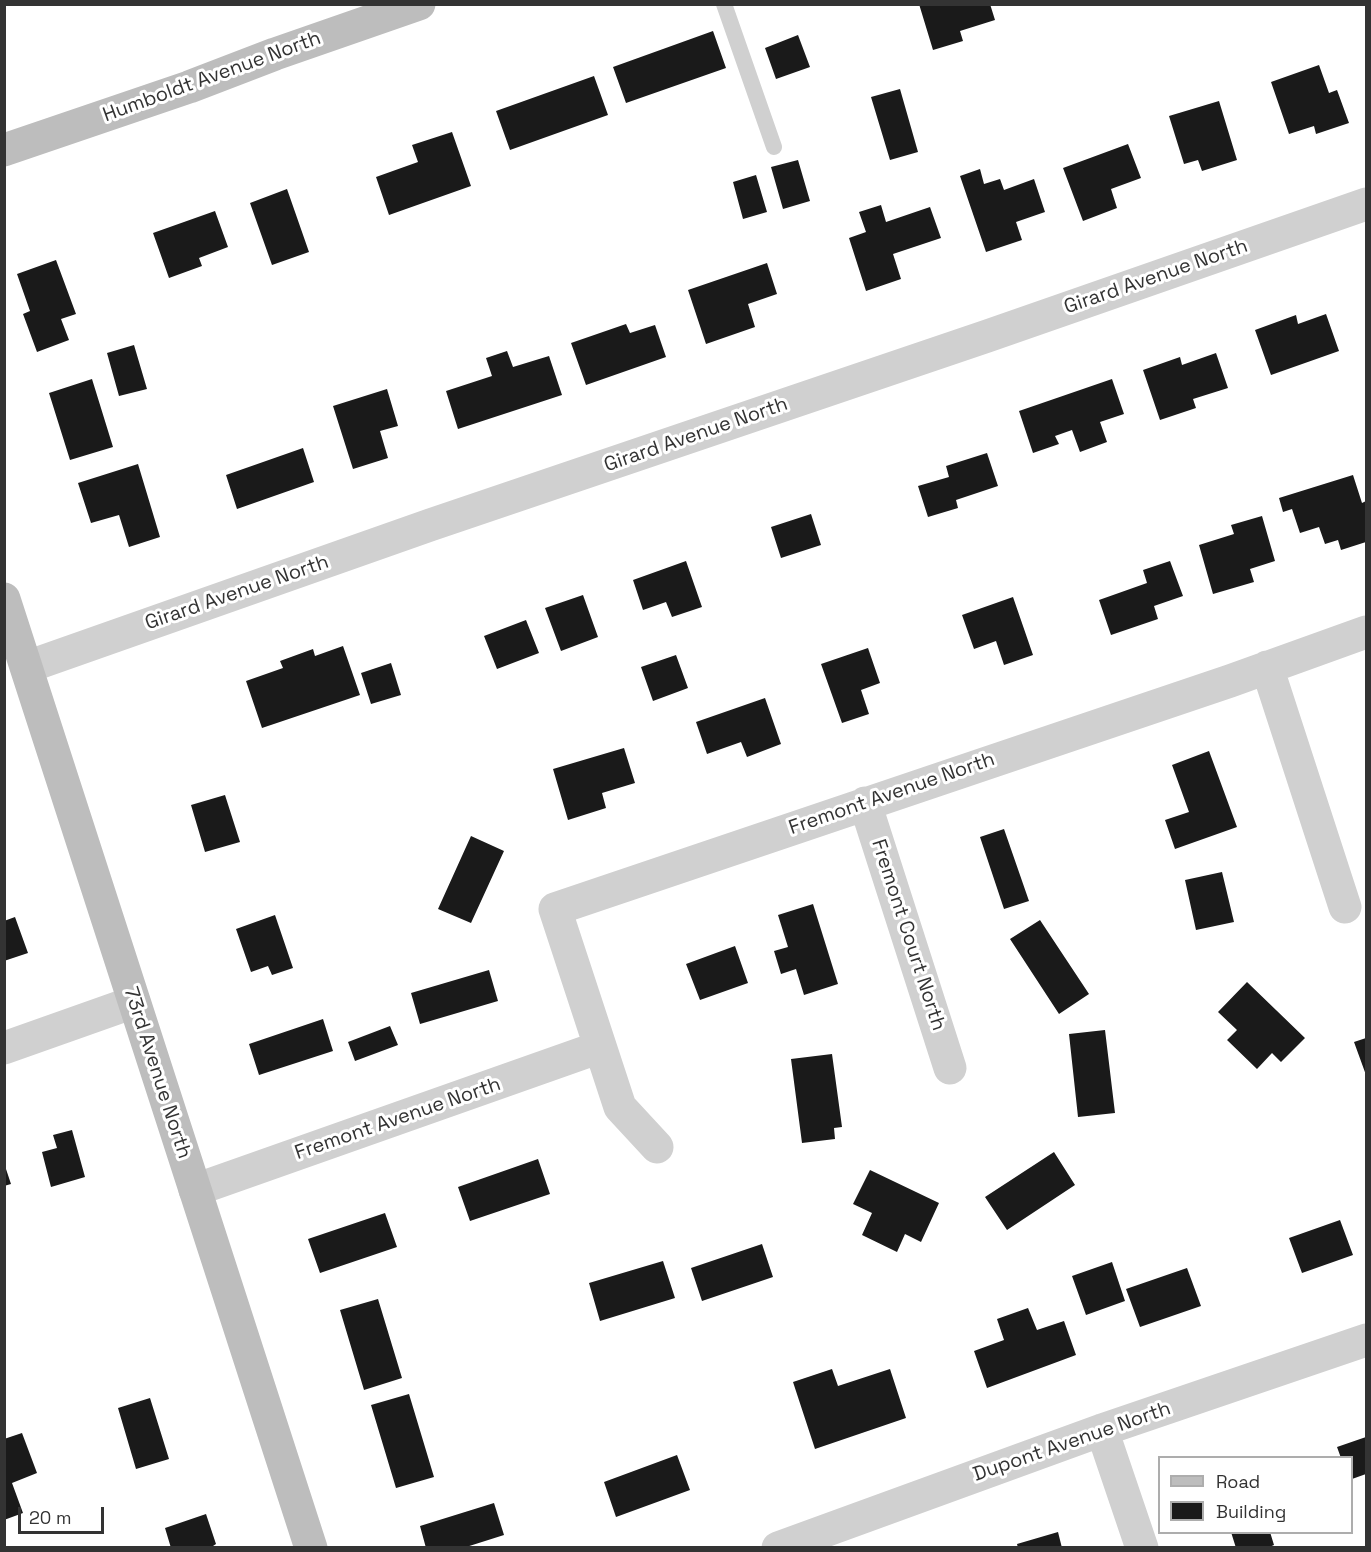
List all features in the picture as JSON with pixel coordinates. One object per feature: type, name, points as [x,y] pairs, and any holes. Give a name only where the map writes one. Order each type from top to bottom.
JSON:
[{"type":"street","name":"Humboldt Avenue North","points":[[4,150],[189,87],[275,54],[419,4]]},
{"type":"street","name":"Girard Avenue North","points":[[27,667],[430,525],[987,336],[1366,204]]},
{"type":"street","name":"73rd Avenue North","points":[[4,599],[311,1548]]},
{"type":"street","name":"Fremont Avenue North","points":[[657,1147],[620,1107],[555,909],[866,802],[1230,681],[1366,632]]},
{"type":"street","points":[[1267,667],[1345,907]]},
{"type":"street","name":"Fremont Court North","points":[[866,802],[950,1068]]},
{"type":"street","points":[[4,1048],[134,1002]]},
{"type":"street","name":"Fremont Avenue North","points":[[195,1190],[600,1047]]},
{"type":"street","name":"Dupont Avenue North","points":[[778,1548],[1102,1430],[1366,1340]]},
{"type":"street","points":[[1102,1430],[1142,1548]]},
{"type":"lane","points":[[724,4],[774,147]]},
{"type":"building","points":[[919,4],[990,4],[995,20],[960,31],[963,41],[933,50]]},
{"type":"building","points":[[713,31],[726,68],[626,103],[613,67]]},
{"type":"building","points":[[798,35],[810,67],[776,79],[765,48]]},
{"type":"building","points":[[1319,65],[1329,93],[1337,90],[1349,123],[1316,134],[1314,126],[1289,134],[1271,82]]},
{"type":"building","points":[[594,76],[608,115],[510,150],[496,111]]},
{"type":"building","points":[[900,89],[918,152],[890,160],[871,97]]},
{"type":"building","points":[[1219,101],[1237,160],[1202,171],[1198,160],[1184,164],[1169,116]]},
{"type":"building","points":[[452,132],[471,186],[389,215],[376,177],[418,162],[412,145]]},
{"type":"building","points":[[1128,144],[1141,178],[1111,189],[1117,208],[1083,221],[1063,168]]},
{"type":"building","points":[[798,160],[810,201],[783,209],[771,167]]},
{"type":"building","points":[[980,169],[984,184],[1000,179],[1004,190],[1034,179],[1045,212],[1016,222],[1022,240],[986,252],[960,176]]},
{"type":"building","points":[[756,175],[767,212],[743,219],[733,182]]},
{"type":"building","points":[[287,189],[309,252],[272,265],[250,203]]},
{"type":"building","points":[[881,205],[886,222],[930,207],[941,238],[893,254],[901,279],[866,291],[849,238],[866,232],[859,212]]},
{"type":"building","points":[[215,211],[228,247],[199,258],[202,266],[169,278],[153,233]]},
{"type":"building","points":[[56,260],[76,314],[61,319],[69,340],[37,352],[23,314],[30,311],[17,274]]},
{"type":"building","points":[[767,263],[777,294],[748,304],[755,327],[706,344],[688,290]]},
{"type":"building","points":[[1326,314],[1339,351],[1271,375],[1255,330],[1296,315],[1298,324]]},
{"type":"building","points":[[626,324],[630,333],[655,325],[666,357],[586,385],[571,343]]},
{"type":"building","points":[[134,345],[147,389],[119,396],[107,353]]},
{"type":"building","points":[[507,351],[513,367],[549,356],[562,395],[458,429],[446,391],[492,376],[486,358]]},
{"type":"building","points":[[1216,353],[1228,388],[1193,399],[1196,408],[1160,420],[1143,370],[1180,357],[1182,365]]},
{"type":"building","points":[[92,379],[113,447],[70,460],[49,393]]},
{"type":"building","points":[[1112,379],[1124,414],[1100,422],[1107,442],[1080,452],[1072,430],[1055,436],[1059,444],[1033,453],[1019,411]]},
{"type":"building","points":[[387,389],[398,426],[380,431],[388,458],[353,469],[333,406]]},
{"type":"building","points":[[303,448],[314,482],[237,509],[226,475]]},
{"type":"building","points":[[987,453],[998,486],[956,500],[958,508],[928,517],[918,486],[949,477],[946,466]]},
{"type":"building","points":[[138,464],[160,537],[129,547],[119,515],[91,523],[78,483]]},
{"type":"building","points":[[1353,475],[1362,503],[1366,501],[1366,542],[1341,550],[1338,540],[1325,544],[1319,527],[1300,533],[1292,509],[1283,512],[1279,498]]},
{"type":"building","points":[[811,514],[821,545],[781,558],[771,527]]},
{"type":"building","points":[[1262,516],[1275,561],[1250,569],[1254,582],[1213,594],[1199,545],[1234,534],[1231,525]]},
{"type":"building","points":[[686,561],[702,607],[672,617],[666,602],[643,610],[633,580]]},
{"type":"building","points":[[1170,561],[1183,596],[1154,606],[1158,619],[1111,635],[1099,600],[1147,583],[1143,570]]},
{"type":"building","points":[[583,595],[598,637],[561,651],[545,608]]},
{"type":"building","points":[[1013,597],[1033,655],[1004,665],[996,641],[974,649],[962,615]]},
{"type":"building","points":[[526,620],[539,653],[497,669],[484,636]]},
{"type":"building","points":[[343,646],[360,695],[262,728],[246,681],[283,668],[280,661],[313,649],[315,656]]},
{"type":"building","points":[[868,648],[880,683],[861,690],[869,714],[842,723],[821,664]]},
{"type":"building","points":[[676,655],[688,688],[653,701],[641,667]]},
{"type":"building","points":[[391,663],[401,695],[371,704],[361,673]]},
{"type":"building","points":[[765,698],[781,744],[747,757],[741,742],[707,754],[696,722]]},
{"type":"building","points":[[624,748],[635,783],[602,793],[606,808],[568,820],[553,769]]},
{"type":"building","points":[[1209,751],[1237,827],[1175,849],[1165,820],[1189,812],[1172,765]]},
{"type":"building","points":[[225,795],[240,842],[205,852],[191,805]]},
{"type":"building","points":[[1004,829],[1029,901],[1004,909],[980,837]]},
{"type":"building","points":[[471,836],[504,851],[471,923],[438,909]]},
{"type":"building","points":[[1222,872],[1234,922],[1196,930],[1185,880]]},
{"type":"building","points":[[813,904],[838,984],[804,995],[796,969],[781,974],[774,951],[788,947],[778,915]]},
{"type":"building","points":[[275,915],[293,968],[272,975],[268,966],[251,972],[236,929]]},
{"type":"building","points":[[15,917],[28,953],[4,961],[4,921]]},
{"type":"building","points":[[1040,920],[1089,994],[1059,1014],[1010,939]]},
{"type":"building","points":[[735,946],[748,983],[700,1000],[686,964]]},
{"type":"building","points":[[489,970],[498,1001],[420,1024],[411,993]]},
{"type":"building","points":[[1247,982],[1305,1038],[1281,1062],[1272,1053],[1257,1069],[1227,1040],[1237,1030],[1218,1012]]},
{"type":"building","points":[[323,1019],[333,1051],[259,1075],[249,1044]]},
{"type":"building","points":[[390,1026],[398,1045],[355,1061],[348,1042]]},
{"type":"building","points":[[1105,1030],[1115,1113],[1078,1117],[1069,1034]]},
{"type":"building","points":[[1366,1038],[1366,1075],[1354,1042]]},
{"type":"building","points":[[832,1054],[842,1127],[834,1128],[835,1139],[802,1143],[791,1059]]},
{"type":"building","points":[[72,1130],[85,1177],[51,1187],[42,1152],[57,1148],[53,1135]]},
{"type":"building","points":[[1054,1152],[1075,1185],[1007,1230],[985,1197]]},
{"type":"building","points":[[538,1159],[550,1194],[470,1221],[458,1187]]},
{"type":"building","points":[[4,1163],[11,1184],[4,1186]]},
{"type":"building","points":[[870,1170],[939,1203],[921,1242],[905,1234],[897,1252],[862,1235],[872,1213],[853,1204]]},
{"type":"building","points":[[385,1213],[397,1247],[320,1273],[308,1239]]},
{"type":"building","points":[[1340,1220],[1353,1255],[1302,1273],[1289,1238]]},
{"type":"building","points":[[762,1244],[773,1277],[702,1301],[691,1268]]},
{"type":"building","points":[[663,1261],[675,1298],[600,1321],[589,1283]]},
{"type":"building","points":[[1112,1262],[1125,1301],[1086,1315],[1072,1276]]},
{"type":"building","points":[[1187,1268],[1201,1306],[1140,1327],[1126,1289]]},
{"type":"building","points":[[378,1299],[402,1378],[364,1390],[340,1310]]},
{"type":"building","points":[[1028,1308],[1037,1330],[1064,1321],[1076,1355],[987,1388],[974,1351],[1004,1340],[997,1319]]},
{"type":"building","points":[[832,1369],[838,1386],[890,1369],[906,1418],[815,1449],[793,1382]]},
{"type":"building","points":[[409,1394],[434,1477],[396,1488],[371,1405]]},
{"type":"building","points":[[150,1398],[169,1459],[136,1469],[118,1408]]},
{"type":"building","points":[[22,1433],[37,1473],[12,1483],[23,1513],[4,1520],[4,1439]]},
{"type":"building","points":[[1366,1437],[1366,1474],[1353,1479],[1353,1456],[1340,1456],[1337,1447]]},
{"type":"building","points":[[677,1455],[690,1490],[616,1517],[604,1482]]},
{"type":"building","points":[[494,1503],[504,1535],[463,1548],[426,1548],[420,1526]]},
{"type":"building","points":[[206,1514],[216,1544],[210,1548],[171,1548],[165,1528]]},
{"type":"building","points":[[1058,1532],[1062,1548],[1018,1548],[1017,1544]]},
{"type":"building","points":[[1232,1534],[1271,1534],[1274,1545],[1267,1548],[1236,1548]]}]
